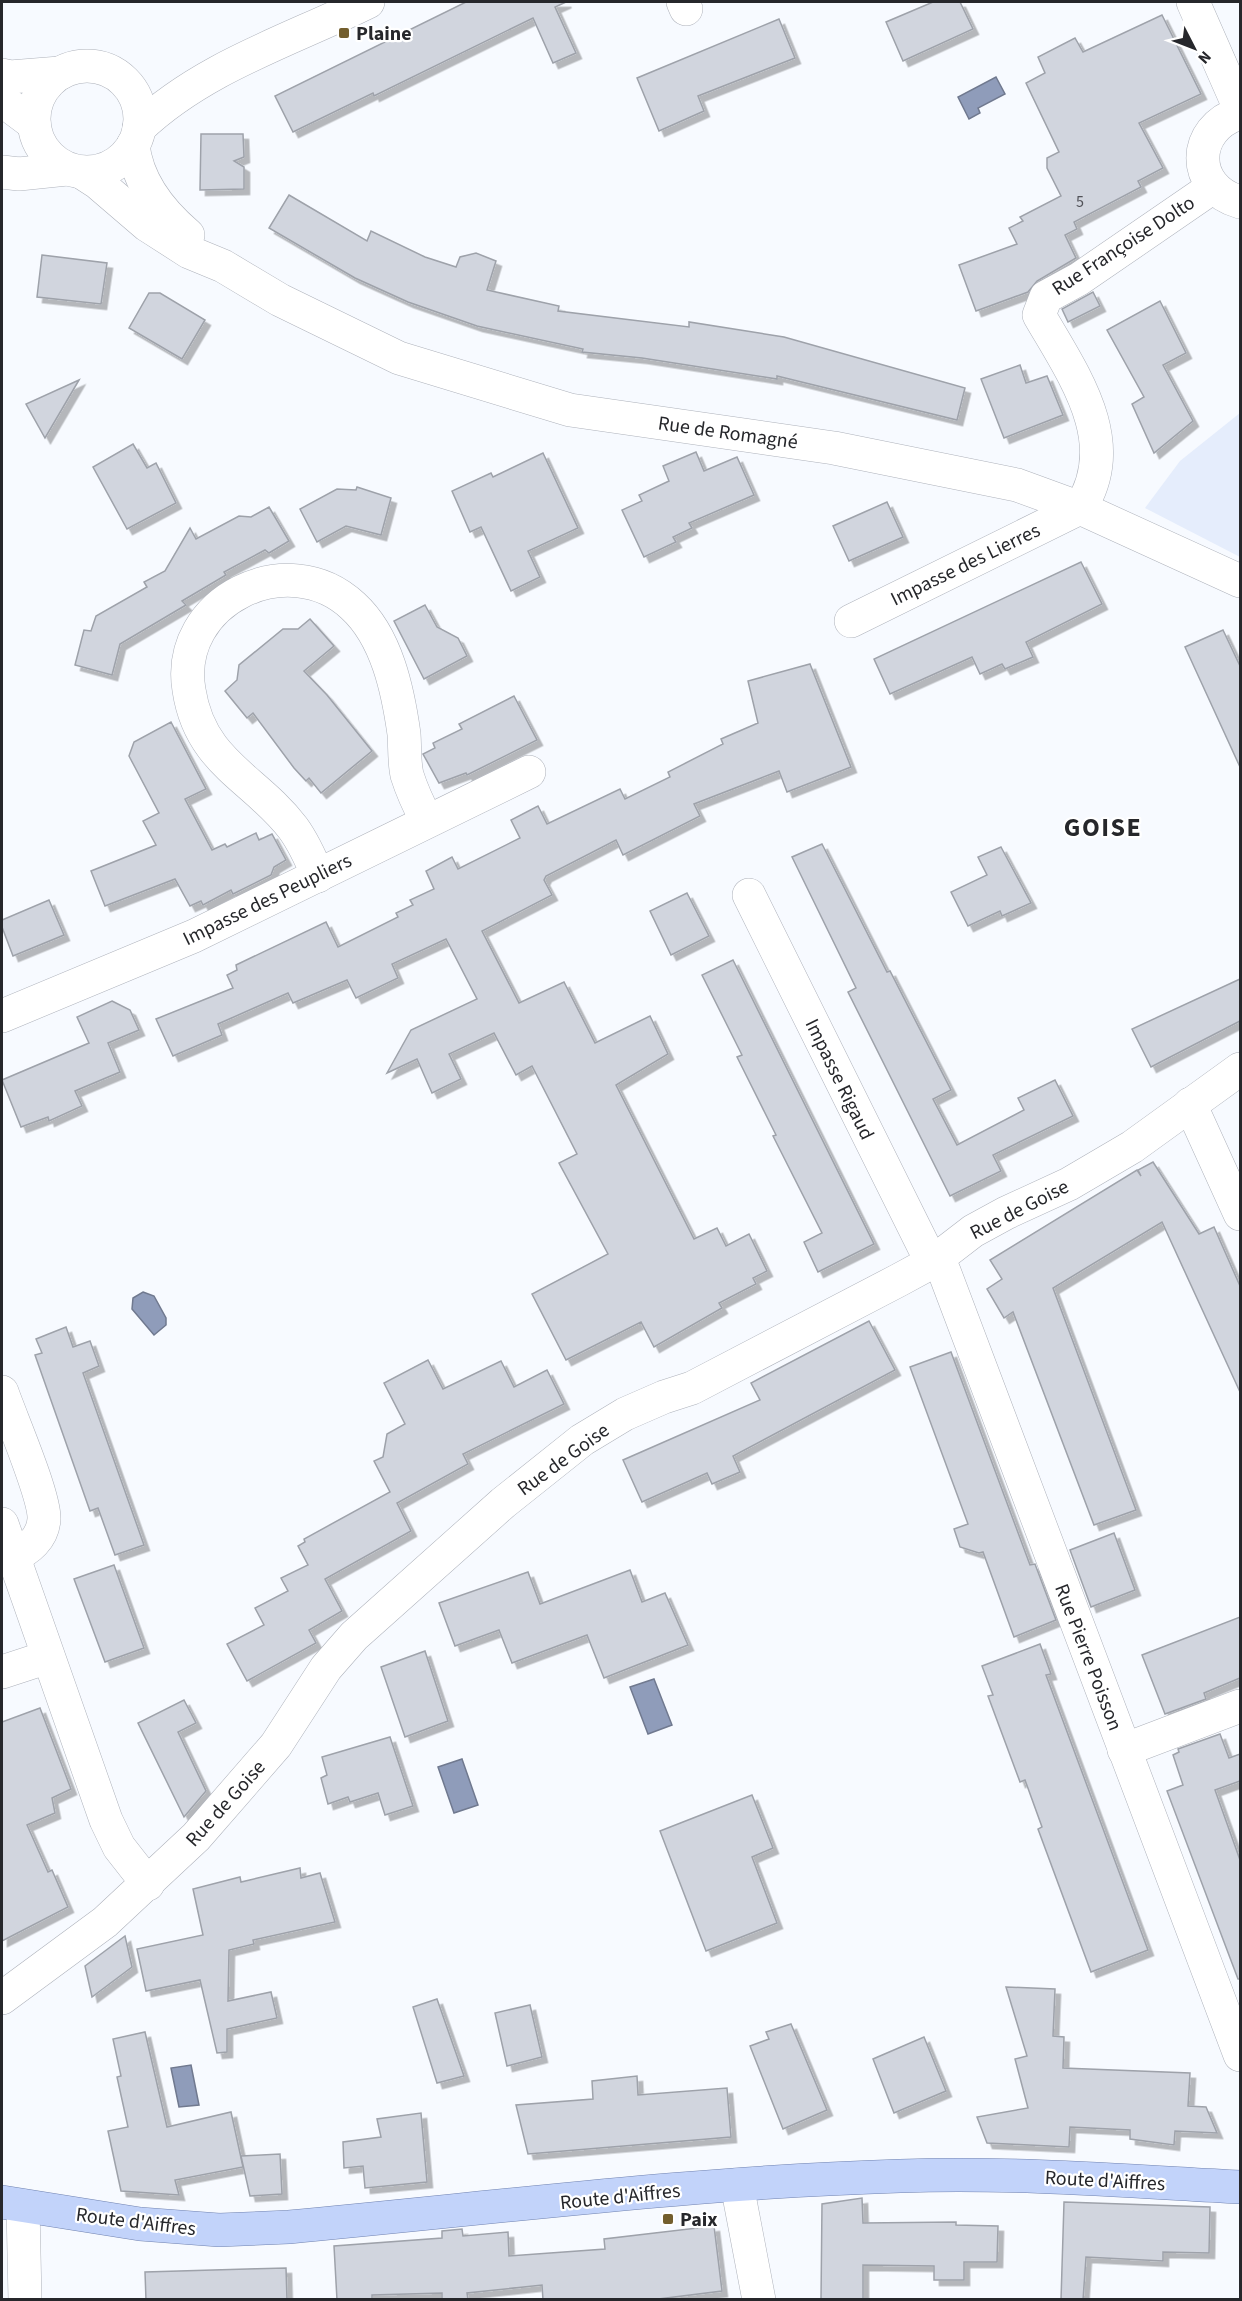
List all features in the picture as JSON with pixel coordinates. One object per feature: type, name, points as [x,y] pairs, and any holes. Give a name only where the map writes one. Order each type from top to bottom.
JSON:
[{"type":"main road","name":"Route d'Aiffres","points":[[12,2204],[140,2224],[219,2230],[289,2227],[737,2185],[901,2175],[1014,2175],[1240,2187]]},
{"type":"street","points":[[34,129],[2,172],[19,174],[96,172],[111,167],[124,158],[136,137],[161,108],[201,81],[368,2]]},
{"type":"street","points":[[1193,2],[1240,109]]},
{"type":"street","points":[[2,75],[37,76],[60,73],[75,67],[92,66],[107,70],[122,79],[133,93],[139,110],[136,137]]},
{"type":"street","points":[[60,73],[40,95],[34,109],[34,129],[42,148],[52,161],[74,171]]},
{"type":"street","points":[[122,79],[153,84],[201,81]]},
{"type":"street","points":[[2,100],[34,129]]},
{"type":"street","points":[[1227,194],[1203,162],[1203,148],[1217,124],[1240,113]]},
{"type":"street","name":"Rue de Romagné","points":[[136,137],[135,165],[163,212],[223,266]]},
{"type":"street","name":"Rue de Romagné","points":[[74,171],[98,183],[147,225],[189,252],[223,266],[280,300],[399,358],[570,410],[834,448],[1017,485],[1080,508],[1240,581]]},
{"type":"street","name":"Rue Françoise Dolto","points":[[1080,508],[1092,489],[1098,466],[1096,434],[1078,381],[1040,315],[1046,297],[1227,194]]},
{"type":"street","name":"Impasse des Lierres","points":[[851,621],[1080,508]]},
{"type":"street","points":[[318,876],[307,850],[292,827],[224,763],[208,741],[189,690],[188,665],[195,640],[208,619],[224,602],[243,590],[261,582],[281,579],[308,582],[328,589],[353,606],[371,628],[400,702],[406,772],[427,821]]},
{"type":"street","name":"Impasse des Peupliers","points":[[2,1016],[194,936],[529,772]]},
{"type":"street","name":"Impasse Rigaud","points":[[749,895],[924,1247],[934,1261]]},
{"type":"street","name":"Rue de Goise","points":[[2,1998],[105,1922],[196,1837],[276,1745],[326,1668],[354,1636],[503,1503],[582,1440],[625,1414],[692,1388],[934,1261],[973,1231],[1070,1184],[1132,1147],[1240,1069]]},
{"type":"street","points":[[1190,1104],[1240,1214]]},
{"type":"street","name":"Rue Pierre Poisson","points":[[934,1261],[944,1271],[1240,2055]]},
{"type":"street","points":[[2,1392],[43,1507],[41,1532],[26,1551],[13,1556]]},
{"type":"street","points":[[2,1524],[105,1820],[119,1847],[147,1884]]},
{"type":"street","points":[[2,1672],[48,1657]]},
{"type":"street","points":[[1124,1749],[1240,1706]]},
{"type":"street","points":[[737,2185],[759,2300]]},
{"type":"street","points":[[12,2204],[25,2300]]},
{"type":"shaded area","points":[[1240,413],[1240,557],[1145,508],[1180,461]]},
{"type":"water","points":[[996,77],[1005,94],[978,108],[980,113],[969,119],[958,97]]},
{"type":"water","points":[[143,1292],[154,1296],[166,1318],[166,1325],[154,1335],[132,1309],[133,1298]]},
{"type":"water","points":[[654,1679],[672,1725],[648,1734],[630,1687]]},
{"type":"water","points":[[462,1759],[478,1805],[454,1813],[438,1767]]},
{"type":"water","points":[[191,2065],[199,2105],[179,2107],[171,2068]]},
{"type":"building","points":[[466,2],[566,2],[555,7],[576,53],[553,63],[533,18],[374,96],[373,93],[293,132],[275,96]]},
{"type":"building","points":[[933,2],[960,2],[973,29],[903,61],[886,22]]},
{"type":"building","points":[[1162,15],[1201,94],[1139,123],[1163,168],[1138,181],[1141,187],[1074,222],[1077,229],[1065,235],[1076,258],[1037,281],[1028,292],[976,311],[959,265],[1017,244],[1009,228],[1023,221],[1020,217],[1061,196],[1047,168],[1047,158],[1059,152],[1026,83],[1045,73],[1038,57],[1075,38],[1083,52]]},
{"type":"building","points":[[779,19],[795,58],[698,96],[704,111],[659,131],[637,78]]},
{"type":"building","points":[[201,134],[243,134],[244,157],[234,161],[244,167],[244,189],[200,190]]},
{"type":"building","points":[[289,195],[367,241],[371,231],[425,257],[456,267],[460,257],[476,253],[496,261],[487,290],[559,306],[558,311],[689,327],[689,322],[784,337],[965,388],[957,420],[777,376],[777,379],[642,358],[582,352],[583,349],[477,326],[408,302],[355,278],[269,228]]},
{"type":"building","points":[[42,255],[107,263],[101,304],[37,297]]},
{"type":"building","points":[[1093,292],[1100,306],[1068,322],[1062,309]]},
{"type":"building","points":[[149,293],[160,293],[205,320],[182,359],[129,328]]},
{"type":"building","points":[[1160,301],[1186,353],[1163,365],[1193,421],[1154,453],[1132,404],[1144,397],[1107,330]]},
{"type":"building","points":[[1020,365],[1026,383],[1047,376],[1063,415],[1004,438],[981,379]]},
{"type":"building","points":[[79,380],[45,438],[26,404]]},
{"type":"building","points":[[133,444],[147,468],[156,463],[176,503],[127,529],[93,467]]},
{"type":"building","points":[[696,452],[704,471],[737,457],[754,495],[689,523],[692,528],[673,537],[676,542],[644,557],[622,510],[642,501],[639,495],[669,481],[663,466]]},
{"type":"building","points":[[543,453],[578,528],[528,551],[540,577],[511,591],[481,527],[470,532],[452,491],[491,473],[493,477]]},
{"type":"building","points":[[357,487],[391,498],[381,535],[346,526],[317,542],[300,509],[337,489],[356,490]]},
{"type":"building","points":[[887,502],[903,537],[849,561],[833,526]]},
{"type":"building","points":[[269,507],[289,541],[269,553],[265,550],[224,572],[226,575],[182,601],[186,605],[120,644],[112,675],[75,665],[84,630],[91,631],[96,616],[147,587],[144,582],[165,571],[190,528],[196,539],[239,516],[251,517]]},
{"type":"building","points":[[1081,562],[1102,604],[1026,642],[1033,657],[1005,669],[1002,664],[980,674],[972,657],[890,694],[874,659]]},
{"type":"building","points":[[425,605],[437,627],[458,638],[467,656],[424,679],[394,621]]},
{"type":"building","points":[[310,619],[334,646],[304,671],[327,695],[372,751],[321,793],[309,778],[306,781],[294,768],[253,713],[247,718],[225,691],[237,680],[239,665],[283,629],[298,629]]},
{"type":"building","points":[[1223,630],[1240,666],[1240,767],[1185,647]]},
{"type":"building","points":[[810,664],[851,767],[787,792],[779,771],[694,804],[700,816],[623,855],[616,840],[546,876],[544,880],[552,895],[482,931],[519,1003],[564,982],[595,1043],[650,1016],[668,1054],[616,1085],[694,1239],[717,1228],[726,1246],[749,1234],[767,1271],[753,1278],[756,1284],[719,1303],[722,1308],[654,1347],[641,1322],[566,1360],[532,1294],[608,1254],[559,1163],[577,1154],[532,1066],[516,1075],[494,1033],[449,1054],[461,1079],[432,1093],[417,1059],[387,1073],[411,1030],[477,999],[446,939],[392,964],[398,978],[356,998],[347,980],[293,1003],[288,993],[218,1024],[222,1035],[173,1056],[156,1019],[233,988],[227,975],[237,970],[236,965],[326,922],[338,947],[398,917],[396,913],[413,905],[410,900],[434,889],[426,871],[452,857],[458,869],[520,838],[511,820],[538,806],[547,824],[620,789],[625,799],[670,777],[668,772],[723,744],[721,739],[758,723],[748,681]]},
{"type":"building","points":[[514,696],[537,740],[467,775],[466,773],[439,783],[423,754],[435,748],[433,743],[462,729],[459,724]]},
{"type":"building","points":[[171,722],[206,789],[185,799],[212,850],[225,844],[227,847],[256,833],[259,840],[272,834],[286,860],[274,867],[271,875],[233,894],[231,890],[203,905],[201,901],[190,906],[175,879],[105,906],[91,871],[156,845],[143,821],[159,813],[129,756],[134,742]]},
{"type":"building","points":[[822,844],[887,972],[890,971],[951,1090],[933,1099],[957,1145],[1024,1110],[1018,1098],[1055,1080],[1073,1116],[993,1155],[1001,1171],[950,1196],[848,992],[856,988],[792,857]]},
{"type":"building","points":[[1001,847],[1031,903],[1002,916],[1000,911],[968,926],[951,892],[987,875],[978,857]]},
{"type":"building","points":[[687,893],[709,936],[671,955],[650,911]]},
{"type":"building","points":[[49,900],[64,935],[13,956],[2,927],[2,920]]},
{"type":"building","points":[[733,960],[874,1244],[818,1272],[804,1242],[822,1233],[773,1136],[776,1135],[737,1057],[742,1055],[702,975]]},
{"type":"building","points":[[1240,979],[1240,1021],[1151,1067],[1132,1029]]},
{"type":"building","points":[[112,1001],[130,1010],[139,1030],[108,1043],[120,1072],[75,1091],[82,1106],[49,1121],[48,1117],[21,1127],[2,1080],[89,1043],[77,1017]]},
{"type":"building","points":[[1153,1162],[1199,1234],[1214,1227],[1240,1286],[1240,1392],[1162,1222],[1053,1288],[1136,1510],[1094,1525],[1013,1312],[1004,1318],[987,1289],[1002,1279],[990,1260],[1137,1170],[1141,1176],[1138,1170]]},
{"type":"building","points":[[869,1321],[895,1370],[733,1456],[740,1472],[712,1484],[707,1473],[642,1502],[623,1460],[760,1400],[751,1383]]},
{"type":"building","points":[[66,1327],[73,1347],[90,1341],[99,1366],[83,1373],[144,1545],[115,1555],[98,1508],[90,1511],[35,1355],[42,1353],[36,1339]]},
{"type":"building","points":[[951,1352],[1030,1565],[1035,1564],[1056,1620],[1014,1637],[983,1552],[979,1553],[960,1547],[954,1529],[968,1524],[910,1367]]},
{"type":"building","points":[[428,1360],[443,1389],[501,1361],[514,1387],[547,1370],[564,1404],[463,1454],[468,1464],[397,1503],[411,1531],[325,1579],[342,1611],[309,1630],[316,1643],[247,1681],[227,1644],[264,1625],[255,1608],[288,1591],[281,1578],[308,1565],[298,1546],[305,1542],[304,1539],[390,1492],[374,1461],[383,1457],[387,1434],[405,1424],[384,1383]]},
{"type":"building","points":[[1114,1533],[1135,1590],[1091,1607],[1070,1550]]},
{"type":"building","points":[[114,1565],[144,1648],[105,1662],[74,1579]]},
{"type":"building","points":[[630,1570],[642,1602],[665,1593],[688,1645],[604,1678],[587,1635],[512,1663],[499,1630],[455,1646],[439,1603],[528,1572],[540,1604]]},
{"type":"building","points":[[1240,1617],[1240,1678],[1204,1693],[1206,1699],[1165,1714],[1142,1655]]},
{"type":"building","points":[[1040,1644],[1051,1674],[1046,1675],[1148,1950],[1091,1972],[1038,1829],[1042,1827],[1025,1780],[1020,1782],[988,1696],[993,1695],[982,1666]]},
{"type":"building","points":[[425,1651],[448,1721],[405,1737],[381,1667]]},
{"type":"building","points":[[184,1700],[196,1723],[178,1732],[206,1791],[184,1817],[138,1723]]},
{"type":"building","points":[[40,1708],[71,1789],[52,1798],[55,1813],[27,1825],[48,1872],[52,1870],[68,1907],[2,1941],[2,1722]]},
{"type":"building","points":[[1220,1734],[1229,1758],[1240,1754],[1240,1781],[1215,1790],[1240,1860],[1240,1979],[1238,1979],[1167,1791],[1183,1785],[1173,1755],[1179,1752],[1178,1749]]},
{"type":"building","points":[[390,1737],[413,1806],[385,1815],[378,1793],[350,1802],[348,1797],[328,1804],[321,1778],[327,1775],[322,1757]]},
{"type":"building","points":[[752,1795],[773,1848],[752,1857],[777,1923],[706,1951],[660,1831]]},
{"type":"building","points":[[300,1868],[301,1878],[320,1873],[335,1922],[253,1940],[254,1944],[229,1950],[228,2001],[271,1992],[277,2018],[227,2029],[227,2052],[217,2053],[200,1980],[146,1991],[137,1949],[203,1935],[193,1889],[240,1877],[241,1882]]},
{"type":"building","points":[[125,1936],[132,1967],[92,1997],[85,1966]]},
{"type":"building","points":[[1006,1987],[1055,1989],[1053,2036],[1064,2037],[1063,2068],[1190,2073],[1188,2106],[1206,2107],[1217,2133],[1175,2131],[1174,2145],[1130,2139],[1130,2130],[1070,2127],[1069,2147],[987,2143],[977,2117],[1028,2108],[1015,2059],[1027,2056]]},
{"type":"building","points":[[437,1999],[464,2076],[437,2083],[413,2007]]},
{"type":"building","points":[[530,2005],[542,2057],[507,2066],[495,2013]]},
{"type":"building","points":[[791,2024],[827,2110],[783,2129],[750,2046],[769,2039],[766,2032]]},
{"type":"building","points":[[145,2032],[167,2127],[231,2112],[243,2167],[175,2180],[179,2195],[121,2191],[108,2131],[128,2127],[117,2077],[121,2076],[113,2039]]},
{"type":"building","points":[[924,2037],[946,2091],[894,2113],[873,2059]]},
{"type":"building","points":[[637,2076],[638,2095],[727,2088],[731,2137],[528,2154],[516,2105],[593,2099],[592,2081]]},
{"type":"building","points":[[421,2113],[427,2182],[365,2188],[363,2166],[344,2168],[343,2142],[381,2137],[377,2119]]},
{"type":"building","points":[[280,2154],[282,2194],[250,2196],[241,2156]]},
{"type":"building","points":[[862,2198],[863,2223],[956,2222],[956,2225],[998,2226],[997,2262],[964,2262],[964,2280],[934,2280],[934,2266],[863,2265],[863,2300],[821,2300],[822,2204]]},
{"type":"building","points":[[1064,2202],[1210,2207],[1209,2253],[1163,2252],[1163,2261],[1086,2257],[1083,2300],[1061,2300]]},
{"type":"building","points":[[714,2226],[722,2291],[650,2300],[543,2300],[542,2285],[467,2293],[468,2300],[442,2300],[442,2293],[372,2295],[372,2300],[337,2300],[334,2246],[442,2238],[442,2231],[462,2229],[463,2236],[508,2232],[509,2256],[605,2249],[604,2239]]},
{"type":"building","points":[[286,2268],[287,2300],[146,2300],[145,2272]]},
{"type":"place","name":"Plaine","points":[[344,33]]},
{"type":"place","name":"Paix","points":[[668,2219]]},
{"type":"district","name":"GOISE","points":[[1103,827]]}]
